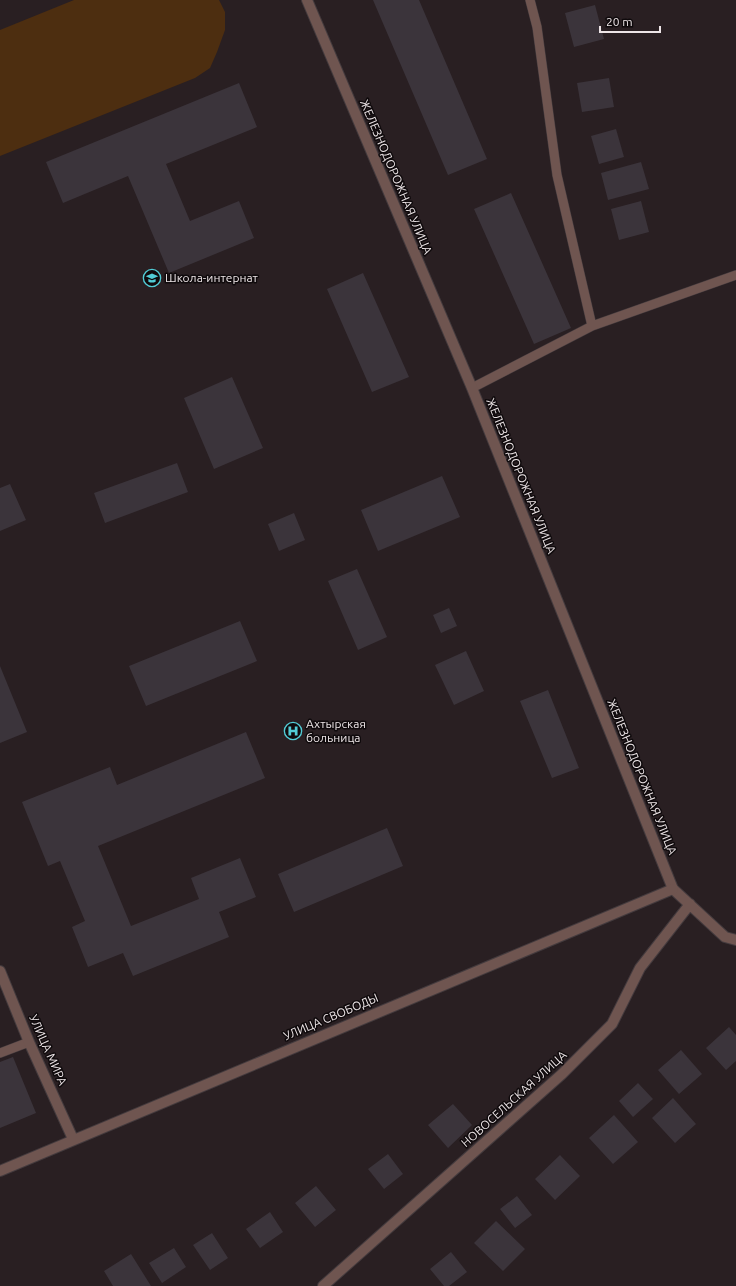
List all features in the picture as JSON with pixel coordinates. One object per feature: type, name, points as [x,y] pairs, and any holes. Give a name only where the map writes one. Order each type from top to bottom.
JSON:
[{"type":"street","name":"ЖЕЛЕЗНОДОРОЖНАЯ УЛИЦА","points":[[307,0],[472,388],[673,889],[725,937],[736,940]]},
{"type":"street","name":"УЛИЦА СВОБОДЫ","points":[[0,1171],[673,889]]},
{"type":"street","name":"НОВОСЕЛЬСКАЯ УЛИЦА","points":[[323,1286],[562,1074],[612,1024],[640,968],[690,904]]},
{"type":"street","name":"УЛИЦА МИРА","points":[[0,971],[29,1042],[74,1139]]},
{"type":"lane","points":[[530,0],[537,27],[557,175],[592,326]]},
{"type":"lane","points":[[472,388],[592,326],[736,275]]},
{"type":"lane","points":[[0,1053],[29,1042]]},
{"type":"shaded area","points":[[74,0],[219,0],[225,12],[225,30],[210,68],[195,78],[0,156],[0,30]]},
{"type":"building","points":[[373,0],[419,0],[487,159],[448,175]]},
{"type":"building","points":[[595,5],[604,39],[574,47],[565,13]]},
{"type":"building","points":[[609,78],[614,107],[582,112],[577,83]]},
{"type":"building","points":[[239,83],[257,127],[166,164],[190,221],[239,201],[254,238],[169,273],[128,176],[63,203],[46,162]]},
{"type":"building","points":[[616,129],[624,157],[599,164],[591,136]]},
{"type":"building","points":[[641,162],[649,189],[608,200],[601,173]]},
{"type":"building","points":[[511,193],[571,328],[534,344],[474,209]]},
{"type":"building","points":[[641,201],[649,232],[619,240],[611,209]]},
{"type":"building","points":[[363,273],[409,377],[372,392],[327,289]]},
{"type":"building","points":[[232,377],[263,448],[214,469],[184,398]]},
{"type":"building","points":[[177,463],[188,492],[105,523],[94,493]]},
{"type":"building","points":[[442,476],[460,517],[378,551],[361,510]]},
{"type":"building","points":[[10,484],[26,520],[0,531],[0,488]]},
{"type":"building","points":[[294,513],[305,540],[279,551],[268,524]]},
{"type":"building","points":[[357,569],[387,637],[358,650],[328,581]]},
{"type":"building","points":[[449,608],[457,626],[441,633],[433,615]]},
{"type":"building","points":[[240,621],[257,661],[146,706],[129,666]]},
{"type":"building","points":[[466,651],[484,691],[454,705],[435,665]]},
{"type":"building","points":[[0,666],[27,732],[0,743]]},
{"type":"building","points":[[548,690],[579,768],[552,778],[520,701]]},
{"type":"building","points":[[246,732],[265,778],[98,846],[131,926],[199,899],[191,878],[240,858],[256,897],[219,912],[229,937],[133,976],[123,953],[88,967],[72,927],[85,921],[60,861],[48,866],[22,802],[110,767],[117,785]]},
{"type":"building","points":[[387,828],[403,866],[294,912],[278,874]]},
{"type":"building","points":[[729,1027],[736,1035],[736,1061],[726,1070],[706,1048]]},
{"type":"building","points":[[681,1050],[702,1074],[679,1094],[658,1070]]},
{"type":"building","points":[[13,1057],[36,1113],[0,1128],[0,1062]]},
{"type":"building","points":[[638,1083],[653,1099],[633,1117],[619,1101]]},
{"type":"building","points":[[673,1098],[696,1124],[675,1143],[652,1118]]},
{"type":"building","points":[[453,1104],[472,1125],[448,1148],[428,1125]]},
{"type":"building","points":[[614,1115],[638,1142],[613,1164],[589,1138]]},
{"type":"building","points":[[388,1154],[403,1174],[384,1189],[368,1169]]},
{"type":"building","points":[[560,1155],[580,1176],[555,1200],[535,1179]]},
{"type":"building","points":[[316,1186],[336,1210],[315,1227],[295,1203]]},
{"type":"building","points":[[517,1196],[532,1215],[515,1228],[500,1209]]},
{"type":"building","points":[[270,1212],[283,1232],[260,1248],[246,1229]]},
{"type":"building","points":[[496,1221],[525,1249],[503,1271],[474,1243]]},
{"type":"building","points":[[212,1233],[228,1258],[210,1270],[193,1245]]},
{"type":"building","points":[[174,1248],[186,1267],[162,1283],[149,1263]]},
{"type":"building","points":[[451,1252],[467,1272],[449,1286],[444,1286],[430,1269]]},
{"type":"building","points":[[131,1254],[151,1286],[113,1286],[104,1271]]},
{"type":"place","name":"Школа-интернат","points":[[152,278]]},
{"type":"place","name":"Ахтырская больница","points":[[293,731]]}]
